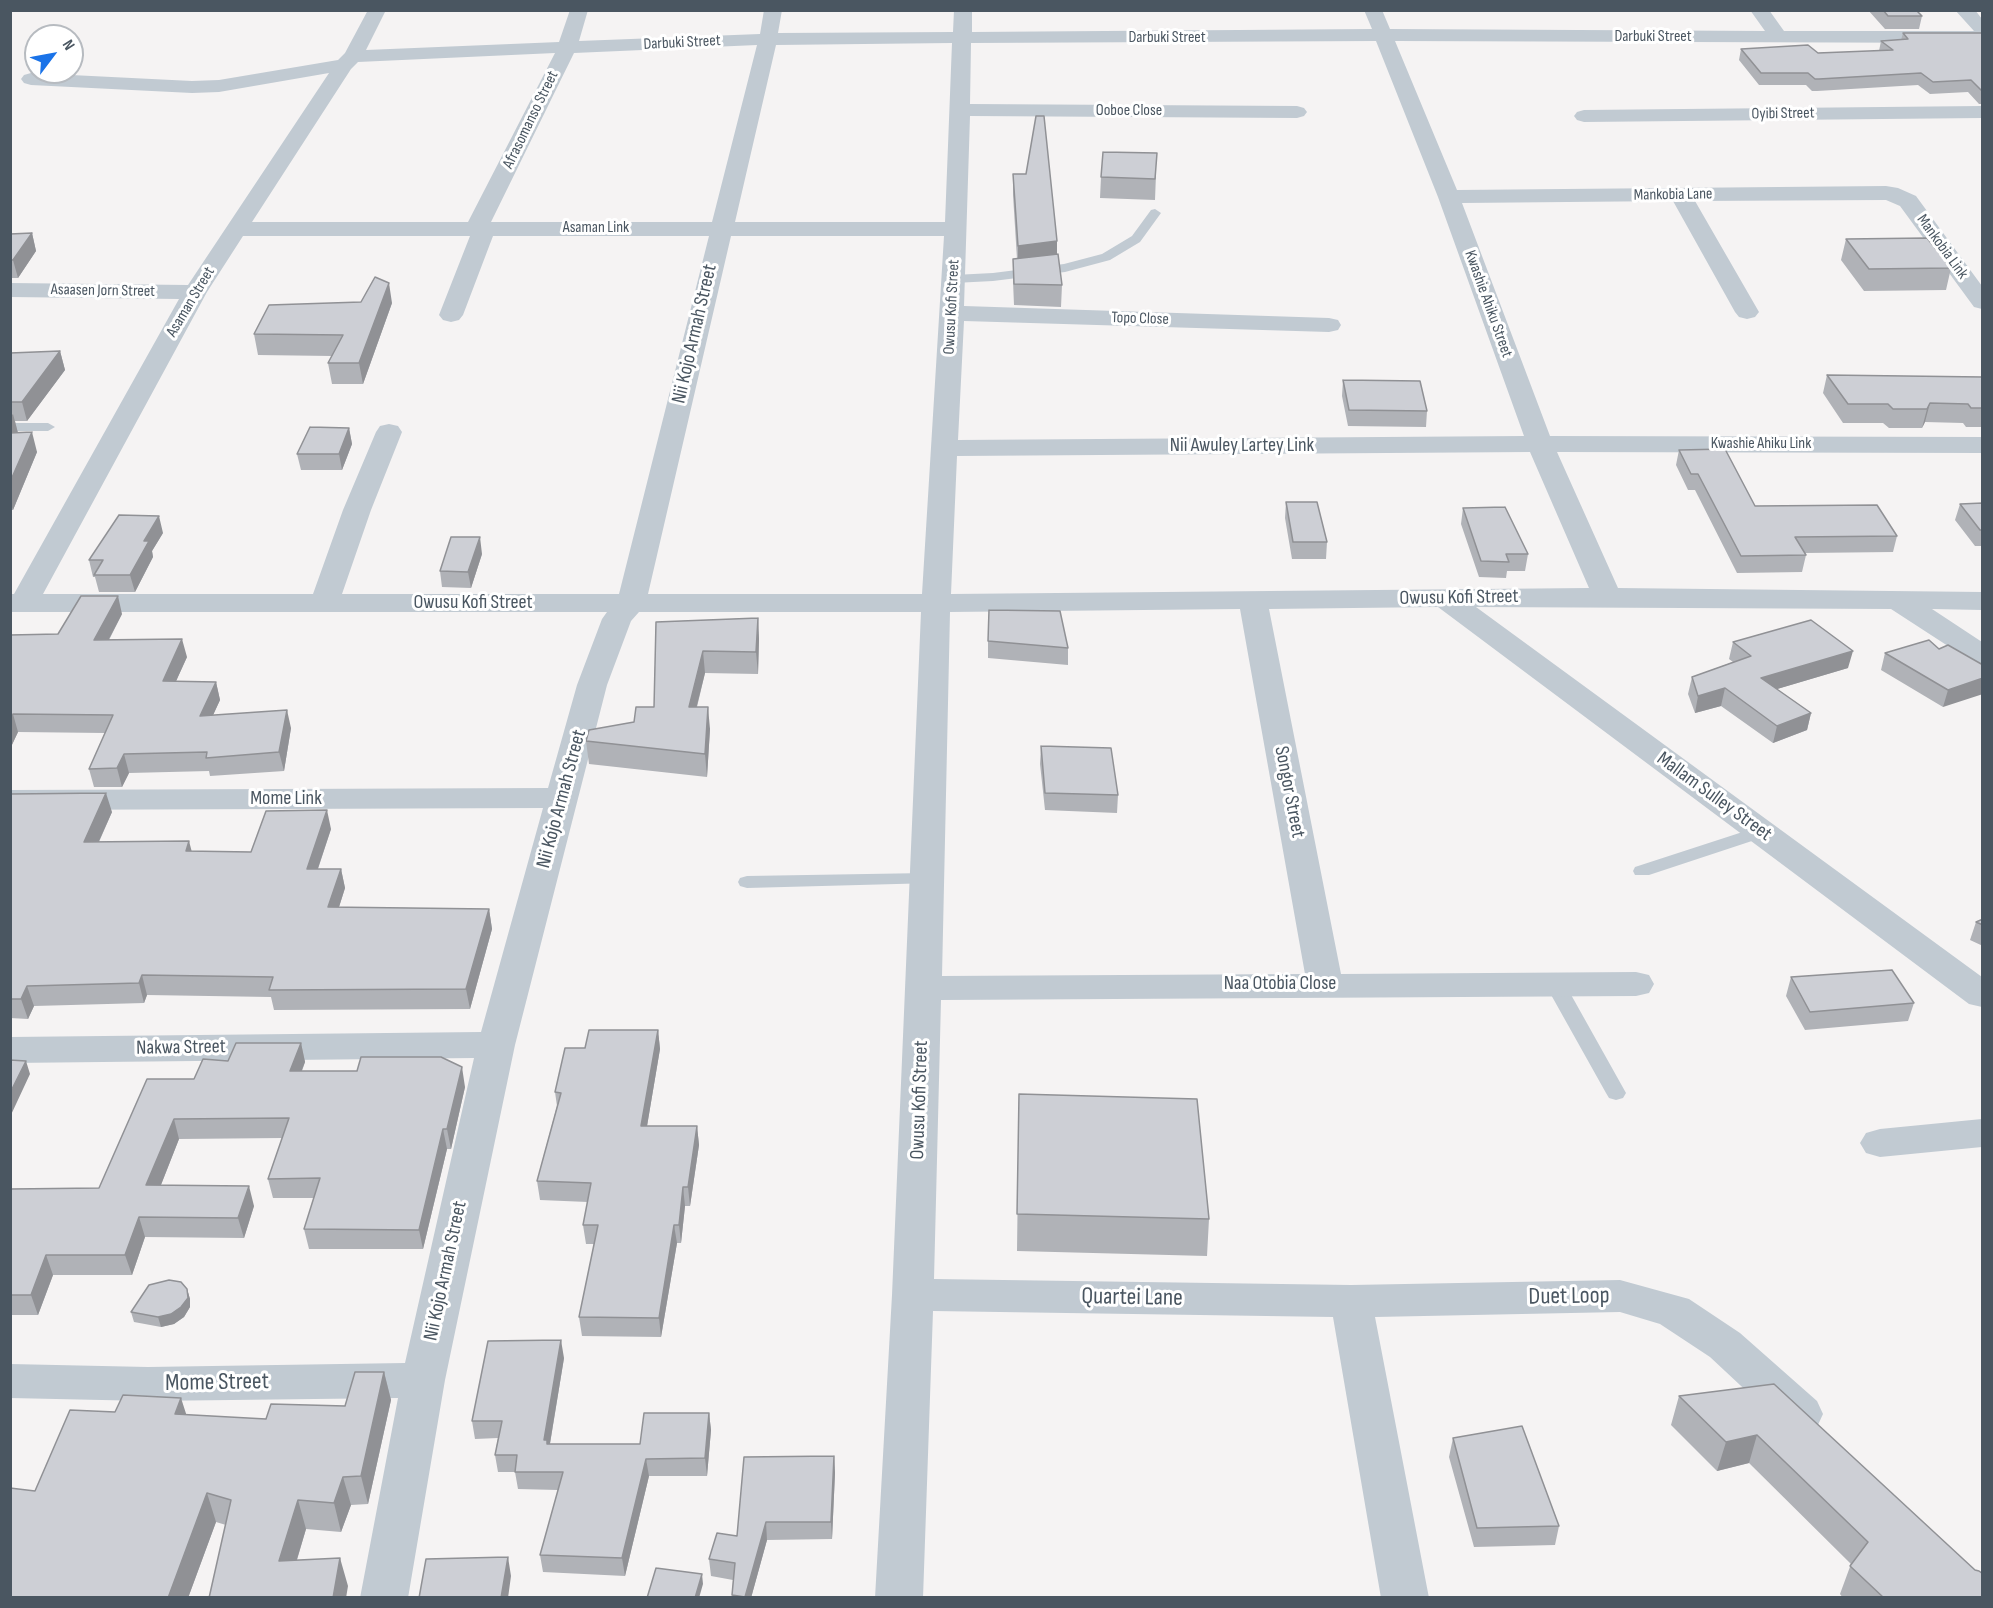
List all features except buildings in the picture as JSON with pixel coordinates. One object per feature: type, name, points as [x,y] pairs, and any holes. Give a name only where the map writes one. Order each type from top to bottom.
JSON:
[{"type":"street","name":"Asaman Street","points":[[17,603],[195,292],[348,61],[377,10]]},
{"type":"street","name":"Afrasomanso Street","points":[[451,315],[481,227],[567,48],[579,10]]},
{"type":"street","name":"Nii Kojo Armah Street","points":[[384,1598],[423,1380],[496,1045],[592,685],[617,619],[631,603],[768,39],[772,10]]},
{"type":"street","name":"Kwashie Ahiku Street","points":[[1372,10],[1449,198],[1540,444],[1607,597]]},
{"type":"street","points":[[1759,10],[1779,37]]},
{"type":"street","points":[[1964,10],[1983,28]]},
{"type":"street","points":[[1576,19],[1587,37]]},
{"type":"street","points":[[1173,20],[1179,38]]},
{"type":"street","name":"Darbuki Street","points":[[84,83],[219,86],[348,61],[768,39],[962,25],[1179,38],[1383,35],[1983,37]]},
{"type":"street","name":"Owusu Kofi Street","points":[[899,1598],[913,1295],[936,603],[954,279],[962,25]]},
{"type":"street","name":"Ooboe Close","points":[[961,110],[1297,112]]},
{"type":"street","name":"Oyibi Street","points":[[1584,116],[1983,112]]},
{"type":"street","points":[[1680,195],[1747,312]]},
{"type":"street","name":"Mankobia Lane","points":[[1449,198],[1898,195]]},
{"type":"street","name":"Mankobia Link","points":[[1898,195],[1908,201],[1983,302]]},
{"type":"street","name":"Asaman Link","points":[[237,229],[481,227],[956,229]]},
{"type":"street","name":"Asaasen Jorn Street","points":[[13,294],[195,292]]},
{"type":"street","name":"Topo Close","points":[[952,313],[1329,325]]},
{"type":"street","points":[[324,603],[357,510],[389,432]]},
{"type":"street","name":"Kwashie Ahiku Link","points":[[1540,444],[1983,445]]},
{"type":"street","name":"Nii Awuley Lartey Link","points":[[944,448],[1540,444]]},
{"type":"street","name":"Owusu Kofi Street","points":[[17,603],[936,603],[1607,597],[1983,601]]},
{"type":"street","name":"Mallam Sulley Street","points":[[1446,598],[1983,995]]},
{"type":"street","name":"Songor Street","points":[[1253,600],[1325,984]]},
{"type":"street","points":[[1899,601],[1983,655]]},
{"type":"street","name":"Mome Link","points":[[10,800],[562,798]]},
{"type":"street","name":"Naa Otobia Close","points":[[924,987],[1636,984]]},
{"type":"street","name":"Nakwa Street","points":[[10,1050],[496,1045]]},
{"type":"street","points":[[1880,1143],[1983,1133]]},
{"type":"street","name":"Quartei Lane","points":[[913,1295],[1351,1301]]},
{"type":"street","name":"Duet Loop","points":[[1351,1301],[1620,1296],[1674,1311],[1725,1346],[1829,1440]]},
{"type":"street","points":[[1351,1301],[1405,1598]]},
{"type":"street","name":"Mome Street","points":[[10,1381],[148,1384],[423,1380]]},
{"type":"lane","points":[[954,279],[1065,268],[1106,257],[1136,239],[1155,213]]},
{"type":"lane","points":[[10,427],[48,427]]},
{"type":"lane","points":[[1642,871],[1761,832]]},
{"type":"lane","points":[[747,882],[927,879]]},
{"type":"lane","points":[[1554,984],[1616,1093]]}]
